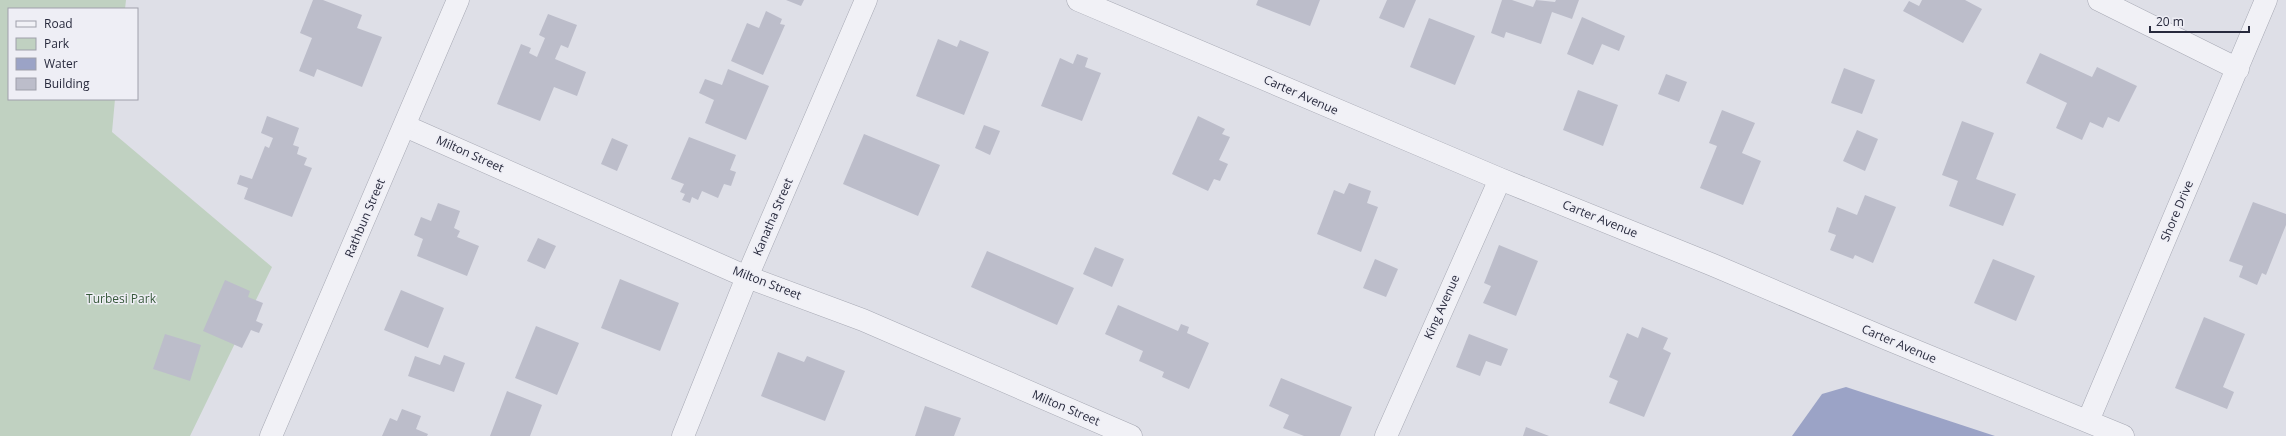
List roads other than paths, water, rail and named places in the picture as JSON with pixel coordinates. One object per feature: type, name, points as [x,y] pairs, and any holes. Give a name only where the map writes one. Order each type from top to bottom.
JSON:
[{"type":"street","name":"Rathbun Street","points":[[271,436],[458,0]]},
{"type":"street","name":"Kanatha Street","points":[[683,436],[747,277],[866,0]]},
{"type":"street","name":"Carter Avenue","points":[[1078,0],[1500,179],[1713,265],[1887,339],[2124,436]]},
{"type":"street","points":[[2099,0],[2238,69]]},
{"type":"street","name":"Shore Drive","points":[[2088,421],[2266,0]]},
{"type":"street","name":"Milton Street","points":[[405,126],[747,277],[863,320],[1131,436]]},
{"type":"street","name":"King Avenue","points":[[1386,436],[1500,179]]},
{"type":"water","points":[[1846,387],[1995,436],[1792,436],[1822,394]]},
{"type":"park label","name":"Turbesi Park","points":[[121,299]]}]
